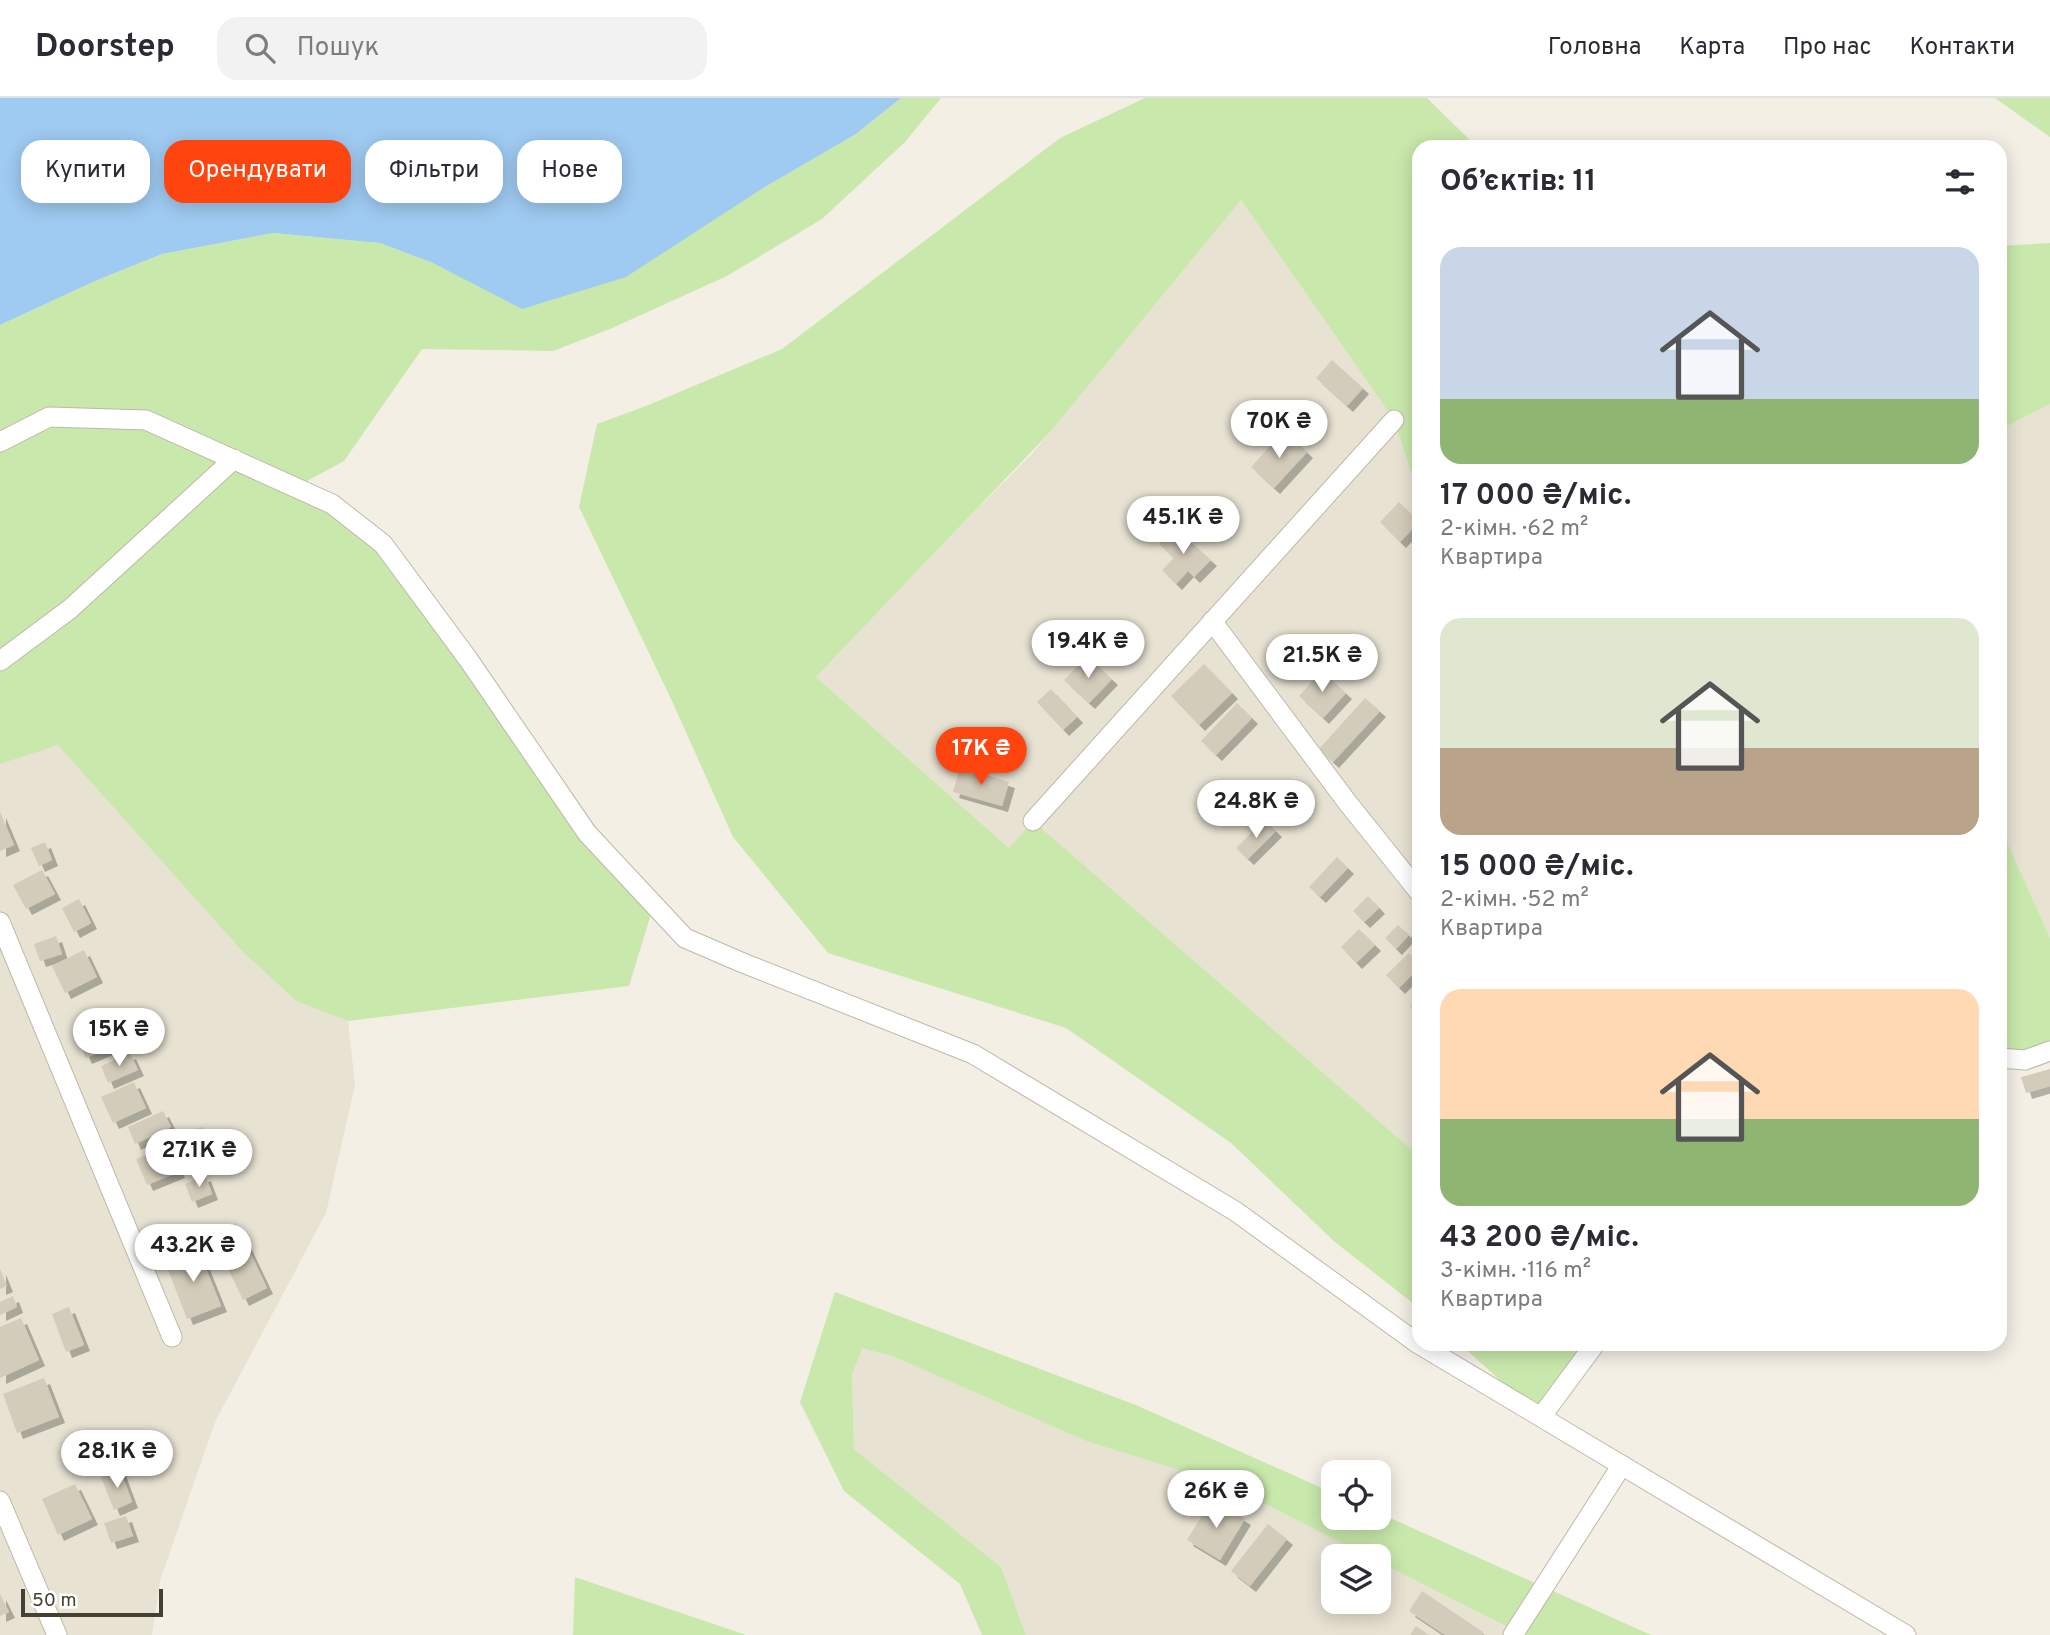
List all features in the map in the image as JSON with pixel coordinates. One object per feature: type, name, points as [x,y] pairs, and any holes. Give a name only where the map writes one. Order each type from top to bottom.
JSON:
[{"type":"street","points":[[0,442],[49,417],[146,420],[332,504],[383,544],[468,659],[587,833],[685,938],[973,1054],[1235,1211],[1412,1339]]},
{"type":"street","points":[[1033,821],[1394,421]]},
{"type":"street","points":[[0,662],[70,608],[234,459]]},
{"type":"street","points":[[1212,621],[1339,791],[1412,883]]},
{"type":"street","points":[[0,922],[172,1337]]},
{"type":"street","points":[[2007,1059],[2025,1060],[2050,1051]]},
{"type":"street","points":[[1430,1351],[1906,1635]]},
{"type":"street","points":[[1541,1417],[1590,1351]]},
{"type":"street","points":[[1513,1635],[1622,1465]]},
{"type":"street","points":[[0,1501],[57,1635]]},
{"type":"shaded area","points":[[1241,200],[1394,420],[1412,474],[1412,1150],[1034,822],[1009,848],[816,677],[1032,454]]},
{"type":"shaded area","points":[[2050,404],[2050,938],[2007,842],[2007,426]]},
{"type":"shaded area","points":[[58,744],[242,951],[296,1001],[348,1021],[355,1085],[326,1213],[215,1422],[160,1581],[152,1635],[0,1635],[0,764]]},
{"type":"shaded area","points":[[862,1347],[892,1356],[1086,1441],[1230,1486],[1344,1544],[1321,1544],[1321,1614],[1391,1614],[1391,1568],[1516,1632],[1513,1635],[1026,1635],[1001,1567],[854,1449],[852,1375]]},
{"type":"green space","points":[[901,98],[941,98],[905,142],[822,219],[727,276],[610,329],[553,351],[422,349],[344,461],[296,487],[383,544],[654,904],[629,986],[348,1021],[296,1001],[242,951],[58,745],[0,764],[0,325],[95,281],[162,254],[273,233],[380,243],[433,263],[760,190],[856,134]]},
{"type":"green space","points":[[1145,98],[1427,98],[1470,140],[1412,140],[1412,474],[1394,420],[1241,200],[1051,431],[816,677],[1009,848],[1033,821],[1412,1150],[1412,1302],[1335,1242],[1231,1143],[1066,1028],[828,953],[733,837],[672,701],[579,507],[597,424],[782,349],[1060,138]]},
{"type":"green space","points":[[1995,98],[2050,98],[2050,137]]},
{"type":"green space","points":[[2050,243],[2050,404],[2007,426],[2007,246]]},
{"type":"green space","points":[[2007,842],[2050,938],[2050,1051],[2007,1057]]},
{"type":"green space","points":[[835,1292],[1136,1405],[1321,1488],[1321,1530],[1391,1530],[1391,1518],[1651,1635],[1523,1635],[1391,1568],[1391,1544],[1344,1544],[1230,1486],[1086,1441],[892,1356],[862,1348],[852,1375],[854,1449],[1001,1567],[1026,1635],[982,1635],[960,1584],[844,1491],[800,1402]]},
{"type":"green space","points":[[1468,1351],[1590,1351],[1541,1417]]},
{"type":"green space","points":[[575,1577],[746,1635],[573,1635]]},
{"type":"water","points":[[0,98],[901,98],[856,134],[760,190],[626,277],[522,309],[433,263],[380,243],[273,233],[162,254],[95,281],[0,325]]},
{"type":"building","points":[[1332,360],[1363,388],[1347,406],[1316,378]]},
{"type":"building","points":[[1284,431],[1307,452],[1274,488],[1251,467]]},
{"type":"building","points":[[1399,502],[1412,515],[1412,529],[1400,542],[1380,522]]},
{"type":"building","points":[[1174,527],[1211,560],[1194,577],[1188,571],[1176,584],[1162,570],[1174,558],[1159,544]]},
{"type":"building","points":[[1087,656],[1112,679],[1089,703],[1064,680]]},
{"type":"building","points":[[1204,664],[1232,693],[1199,725],[1171,696]]},
{"type":"building","points":[[1322,671],[1346,693],[1323,718],[1299,696]]},
{"type":"building","points":[[1051,689],[1077,717],[1063,730],[1037,702]]},
{"type":"building","points":[[1365,698],[1380,711],[1333,762],[1319,749]]},
{"type":"building","points":[[1237,703],[1252,718],[1216,755],[1201,741]]},
{"type":"building","points":[[960,767],[1009,782],[1002,806],[953,792]]},
{"type":"building","points":[[0,812],[14,845],[0,851]]},
{"type":"building","points":[[1264,820],[1276,831],[1248,859],[1236,848]]},
{"type":"building","points":[[45,842],[52,860],[39,866],[31,848]]},
{"type":"building","points":[[1337,857],[1348,868],[1320,897],[1309,887]]},
{"type":"building","points":[[42,870],[55,894],[26,909],[13,885]]},
{"type":"building","points":[[1368,896],[1379,908],[1364,922],[1353,911]]},
{"type":"building","points":[[79,899],[91,923],[74,932],[62,908]]},
{"type":"building","points":[[1398,925],[1409,935],[1396,949],[1385,938]]},
{"type":"building","points":[[1359,929],[1375,945],[1356,963],[1341,947]]},
{"type":"building","points":[[56,936],[62,954],[40,961],[34,944]]},
{"type":"building","points":[[84,950],[97,977],[65,993],[52,966]]},
{"type":"building","points":[[1409,953],[1412,956],[1412,975],[1399,988],[1386,975]]},
{"type":"building","points":[[110,1012],[123,1042],[86,1058],[73,1029]]},
{"type":"building","points":[[130,1053],[138,1070],[108,1083],[101,1066]]},
{"type":"building","points":[[2050,1069],[2050,1086],[2026,1093],[2021,1077]]},
{"type":"building","points":[[134,1082],[146,1108],[113,1123],[101,1097]]},
{"type":"building","points":[[163,1111],[171,1127],[135,1144],[128,1127]]},
{"type":"building","points":[[202,1127],[208,1140],[181,1152],[175,1139]]},
{"type":"building","points":[[168,1146],[179,1172],[147,1185],[136,1159]]},
{"type":"building","points":[[205,1175],[212,1194],[192,1202],[185,1184]]},
{"type":"building","points":[[236,1223],[267,1288],[243,1300],[212,1235]]},
{"type":"building","points":[[198,1249],[221,1306],[187,1319],[165,1262]]},
{"type":"building","points":[[0,1269],[7,1286],[0,1289]]},
{"type":"building","points":[[13,1296],[17,1307],[0,1315],[0,1302]]},
{"type":"building","points":[[69,1307],[84,1345],[66,1352],[52,1314]]},
{"type":"building","points":[[21,1318],[39,1360],[0,1378],[0,1327]]},
{"type":"building","points":[[44,1378],[59,1417],[17,1433],[3,1394]]},
{"type":"building","points":[[120,1470],[132,1502],[114,1510],[101,1477]]},
{"type":"building","points":[[75,1484],[92,1519],[58,1535],[42,1499]]},
{"type":"building","points":[[1212,1499],[1245,1519],[1220,1560],[1187,1540]]},
{"type":"building","points":[[126,1516],[133,1536],[111,1543],[104,1523]]},
{"type":"building","points":[[1268,1524],[1287,1539],[1250,1586],[1231,1571]]},
{"type":"building","points":[[1422,1591],[1483,1632],[1482,1635],[1445,1635],[1409,1611]]},
{"type":"building","points":[[0,1594],[9,1612],[0,1616]]},
{"type":"building","points":[[1416,1626],[1429,1635],[1410,1635]]}]
